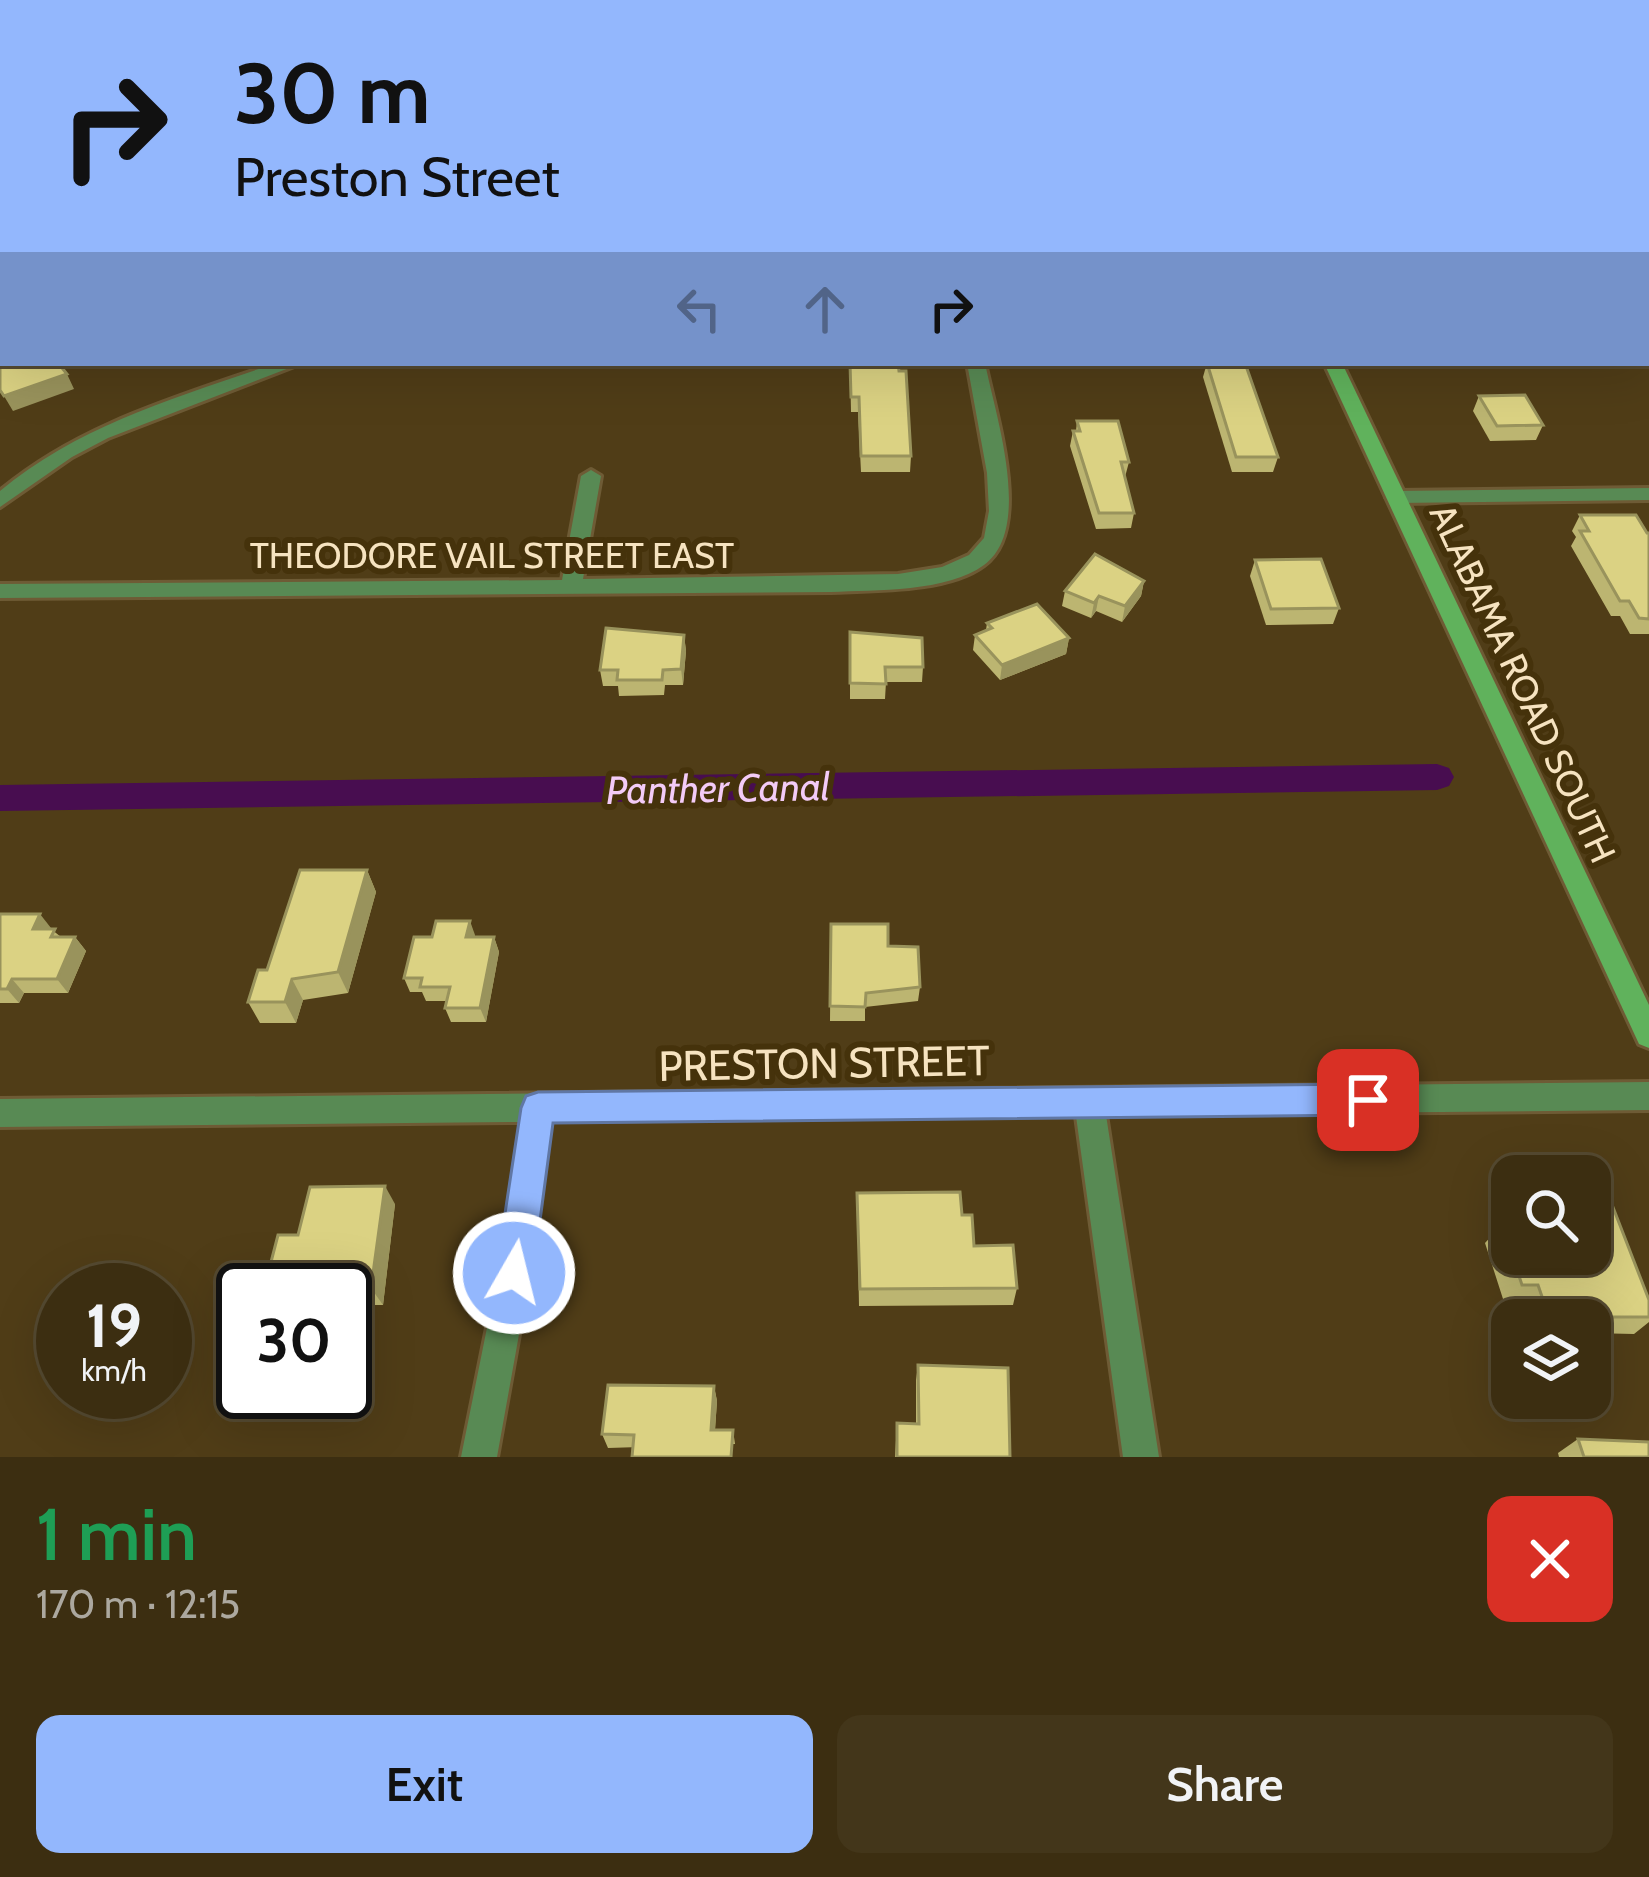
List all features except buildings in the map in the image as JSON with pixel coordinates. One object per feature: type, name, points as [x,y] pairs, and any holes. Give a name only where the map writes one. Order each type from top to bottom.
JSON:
[{"type":"street","points":[[0,501],[38,470],[94,436],[285,366]]},
{"type":"street","name":"THEODORE VAIL STREET EAST","points":[[0,591],[891,584],[954,576],[982,562],[998,538],[1000,509],[976,366]]},
{"type":"street","name":"ALABAMA ROAD SOUTH","points":[[1334,366],[1649,1035]]},
{"type":"street","points":[[571,586],[591,476]]},
{"type":"street","points":[[1396,497],[1649,494]]},
{"type":"street","name":"PRESTON STREET","points":[[0,1113],[1649,1096]]},
{"type":"street","points":[[1089,1102],[1141,1457]]},
{"type":"street","points":[[479,1457],[514,1273],[538,1108]]},
{"type":"waterway","name":"Panther Canal","points":[[0,798],[1437,777]]},
{"type":"route","points":[[514,1273],[538,1108],[1368,1100]]}]
